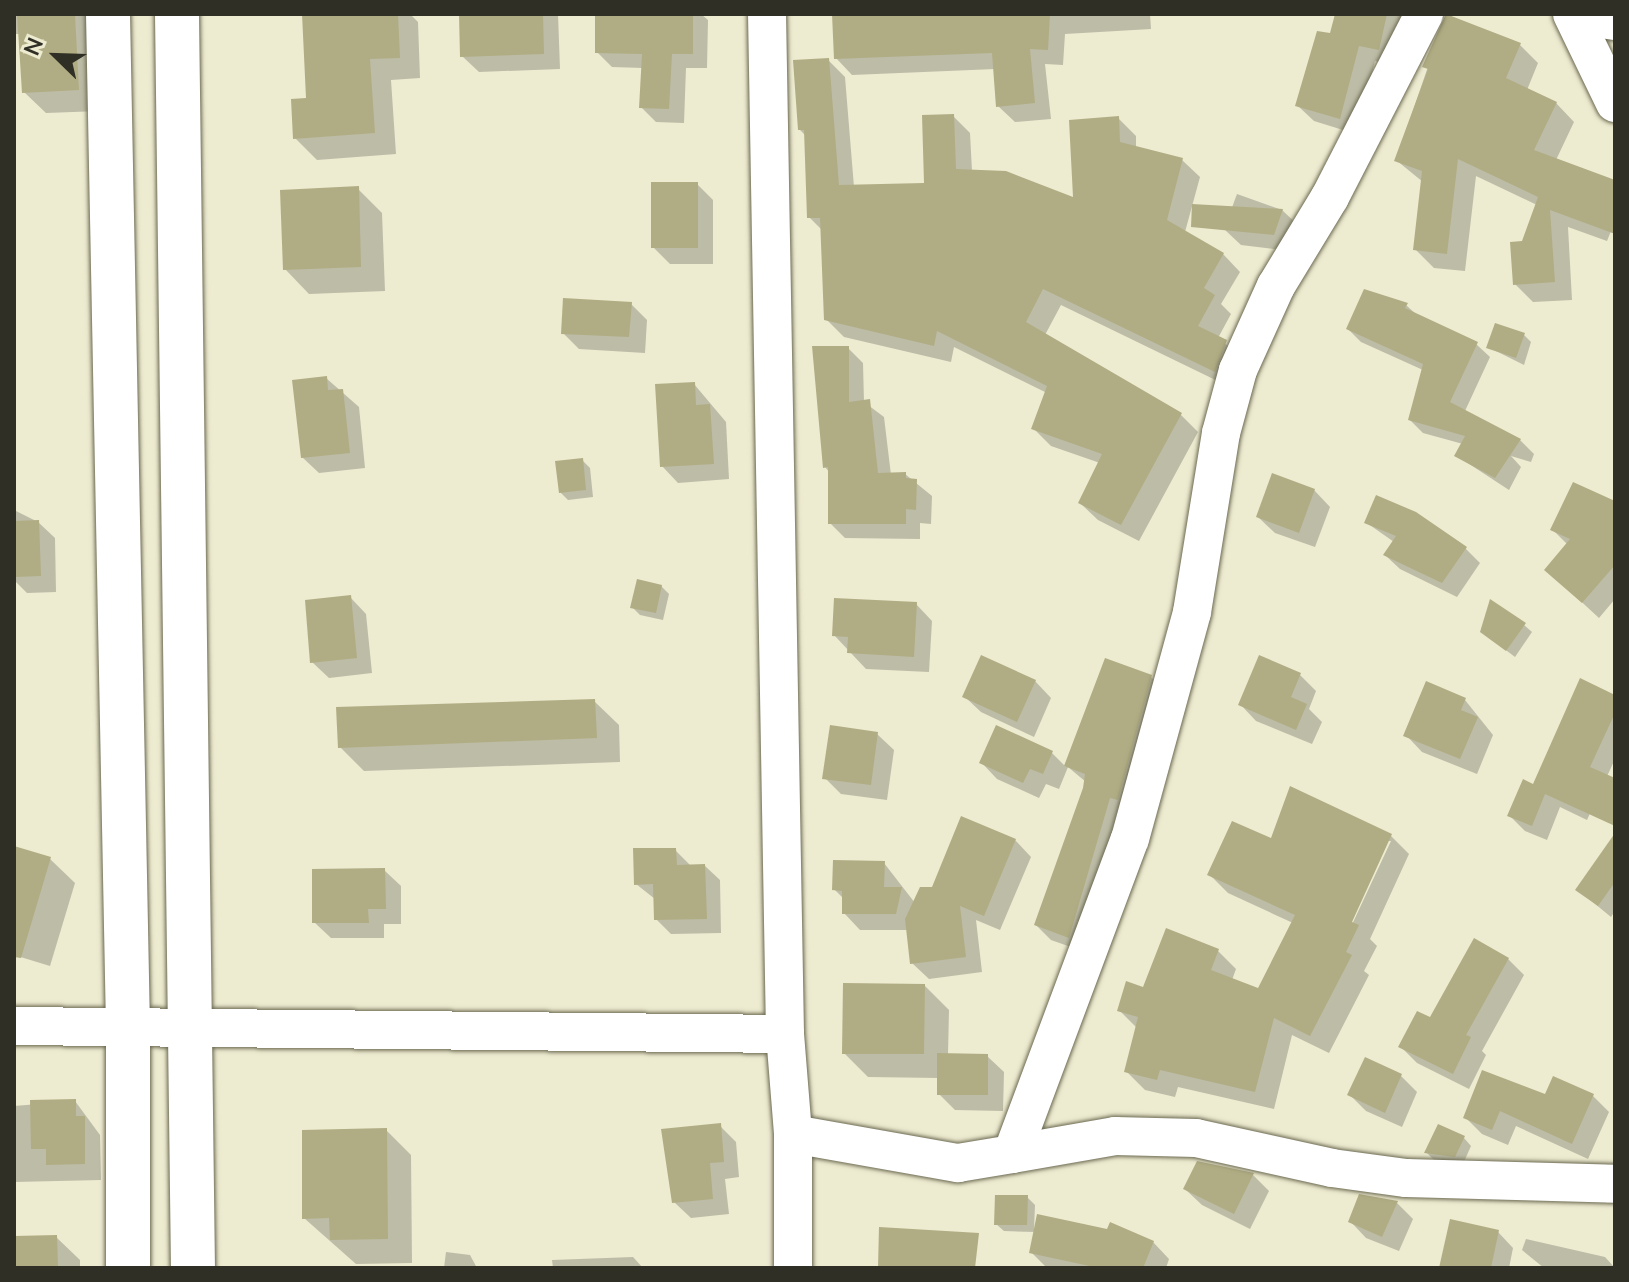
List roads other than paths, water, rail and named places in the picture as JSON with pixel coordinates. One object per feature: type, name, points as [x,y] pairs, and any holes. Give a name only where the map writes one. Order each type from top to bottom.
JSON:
[{"type":"street","points":[[108,14],[128,1027],[128,1268]]},
{"type":"street","points":[[177,14],[193,1268]]},
{"type":"street","points":[[767,14],[785,1034],[793,1134],[793,1268]]},
{"type":"street","points":[[1012,1154],[1130,839],[1192,612],[1221,433],[1238,370],[1276,286],[1330,197],[1424,14]]},
{"type":"street","points":[[1574,15],[1615,21]]},
{"type":"street","points":[[1574,15],[1615,103]]},
{"type":"street","points":[[14,1026],[785,1034]]},
{"type":"street","points":[[793,1134],[958,1163],[1115,1136],[1196,1138],[1332,1168],[1406,1178],[1615,1184]]}]
